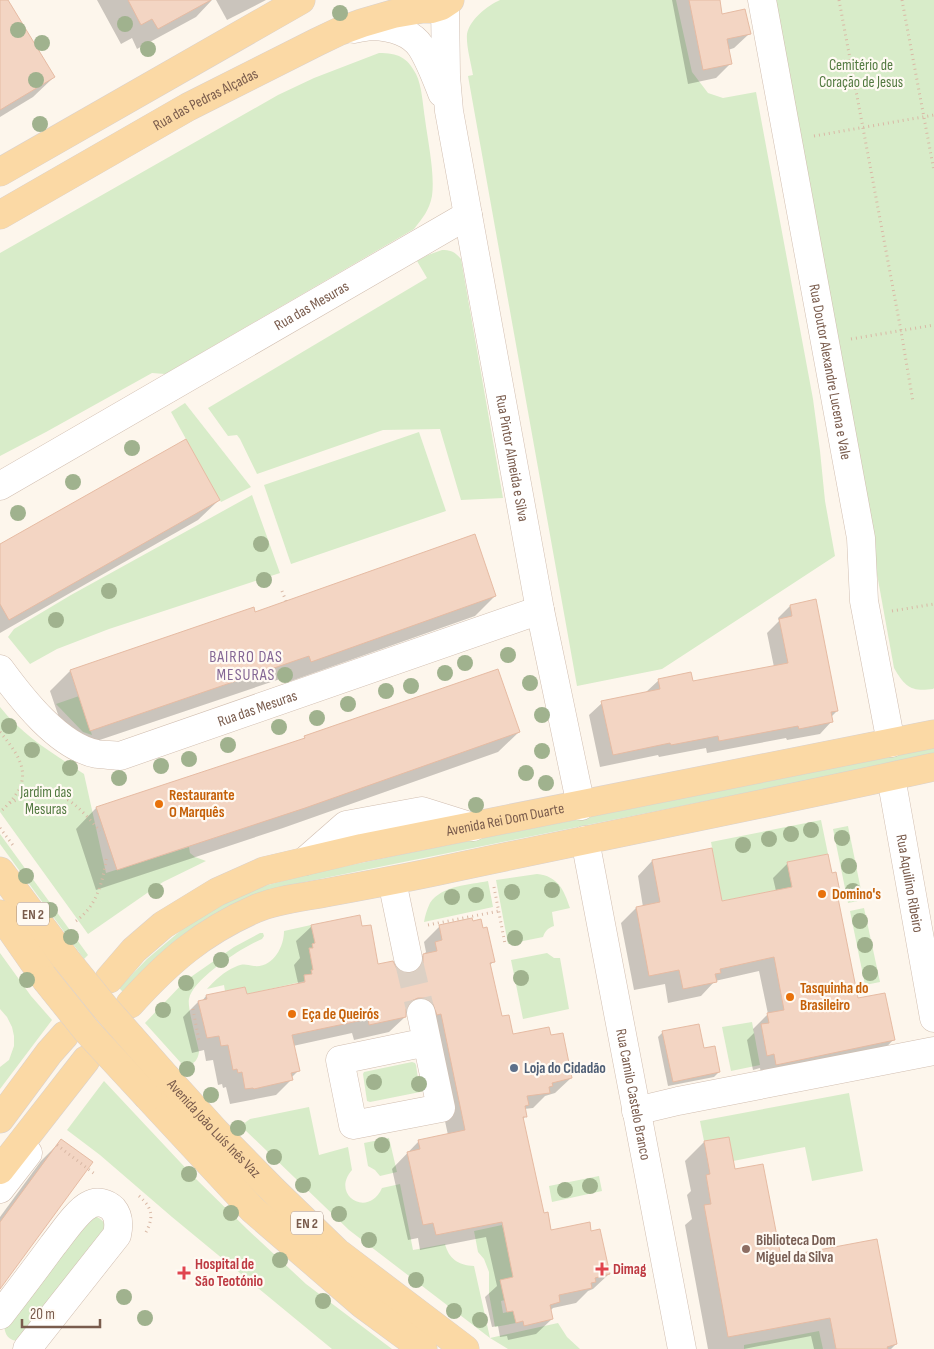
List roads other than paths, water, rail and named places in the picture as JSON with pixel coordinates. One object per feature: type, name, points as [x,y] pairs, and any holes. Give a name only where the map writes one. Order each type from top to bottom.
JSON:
[{"type":"main road","points":[[0,172],[302,0]]},
{"type":"main road","name":"Rua das Pedras Alçadas","points":[[0,215],[188,107],[340,31],[422,4]]},
{"type":"main road","name":"Avenida Rei Dom Duarte","points":[[109,979],[134,950],[163,925],[216,892],[264,871],[362,848],[581,806],[934,734]]},
{"type":"main road","points":[[130,1004],[151,980],[203,937],[257,908],[283,901],[392,881],[934,767]]},
{"type":"main road","name":"Avenida João Luís Inês Vaz","points":[[0,871],[65,958],[108,1010],[166,1078],[260,1177],[337,1252],[465,1349]]},
{"type":"main road","name":"Avenida João Luís Inês Vaz","points":[[0,914],[46,980],[87,1031],[252,1209],[362,1304],[423,1349]]},
{"type":"main road","points":[[0,1119],[49,1053],[65,1035]]},
{"type":"main road","points":[[0,1170],[86,1060]]},
{"type":"street","name":"Rua Doutor Alexandre Lucena e Vale","points":[[762,0],[861,538],[864,601],[891,743]]},
{"type":"street","name":"Rua Pintor Almeida e Silva","points":[[422,4],[446,76],[449,111],[540,610],[581,806]]},
{"type":"street","points":[[422,4],[426,48],[432,68]]},
{"type":"street","name":"Rua Pintor Almeida e Silva","points":[[340,31],[372,26],[401,31],[420,46],[432,68],[449,111]]},
{"type":"street","name":"Rua das Mesuras","points":[[0,486],[468,215]]},
{"type":"street","name":"Rua das Mesuras","points":[[0,670],[32,710],[59,735],[80,748],[96,754],[120,756],[540,610]]},
{"type":"street","name":"Rua Aquilino Ribeiro","points":[[891,777],[934,1018]]},
{"type":"street","name":"Rua Camilo Castelo Branco","points":[[585,840],[682,1349]]},
{"type":"street","points":[[392,881],[408,958]]},
{"type":"street","points":[[421,1013],[427,1042]]},
{"type":"street","points":[[636,1111],[678,1101],[934,1052]]},
{"type":"street","points":[[0,1189],[34,1145],[38,1121]]},
{"type":"street","points":[[0,1315],[82,1210],[90,1204],[100,1202],[110,1206],[116,1212],[119,1226],[117,1235],[27,1349]]},
{"type":"tunnel","points":[[408,958],[421,1013]]},
{"type":"place","name":"Restaurante O Marquês","points":[[159,804]]},
{"type":"place","name":"Domino's","points":[[822,894]]},
{"type":"place","name":"Tasquinha do Brasileiro","points":[[790,997]]},
{"type":"place","name":"Eça de Queirós","points":[[292,1014]]},
{"type":"place","name":"Loja do Cidadão","points":[[514,1068]]},
{"type":"place","name":"Biblioteca Dom Miguel da Silva","points":[[746,1249]]},
{"type":"place","name":"Dimag","points":[[602,1269]]},
{"type":"place","name":"Hospital de São Teotónio","points":[[184,1273]]},
{"type":"district","name":"BAIRRO DAS MESURAS","points":[[246,666]]},
{"type":"park label","name":"Cemitério de Coração de Jesus","points":[[861,74]]},
{"type":"park label","name":"Jardim das Mesuras","points":[[46,800]]}]
